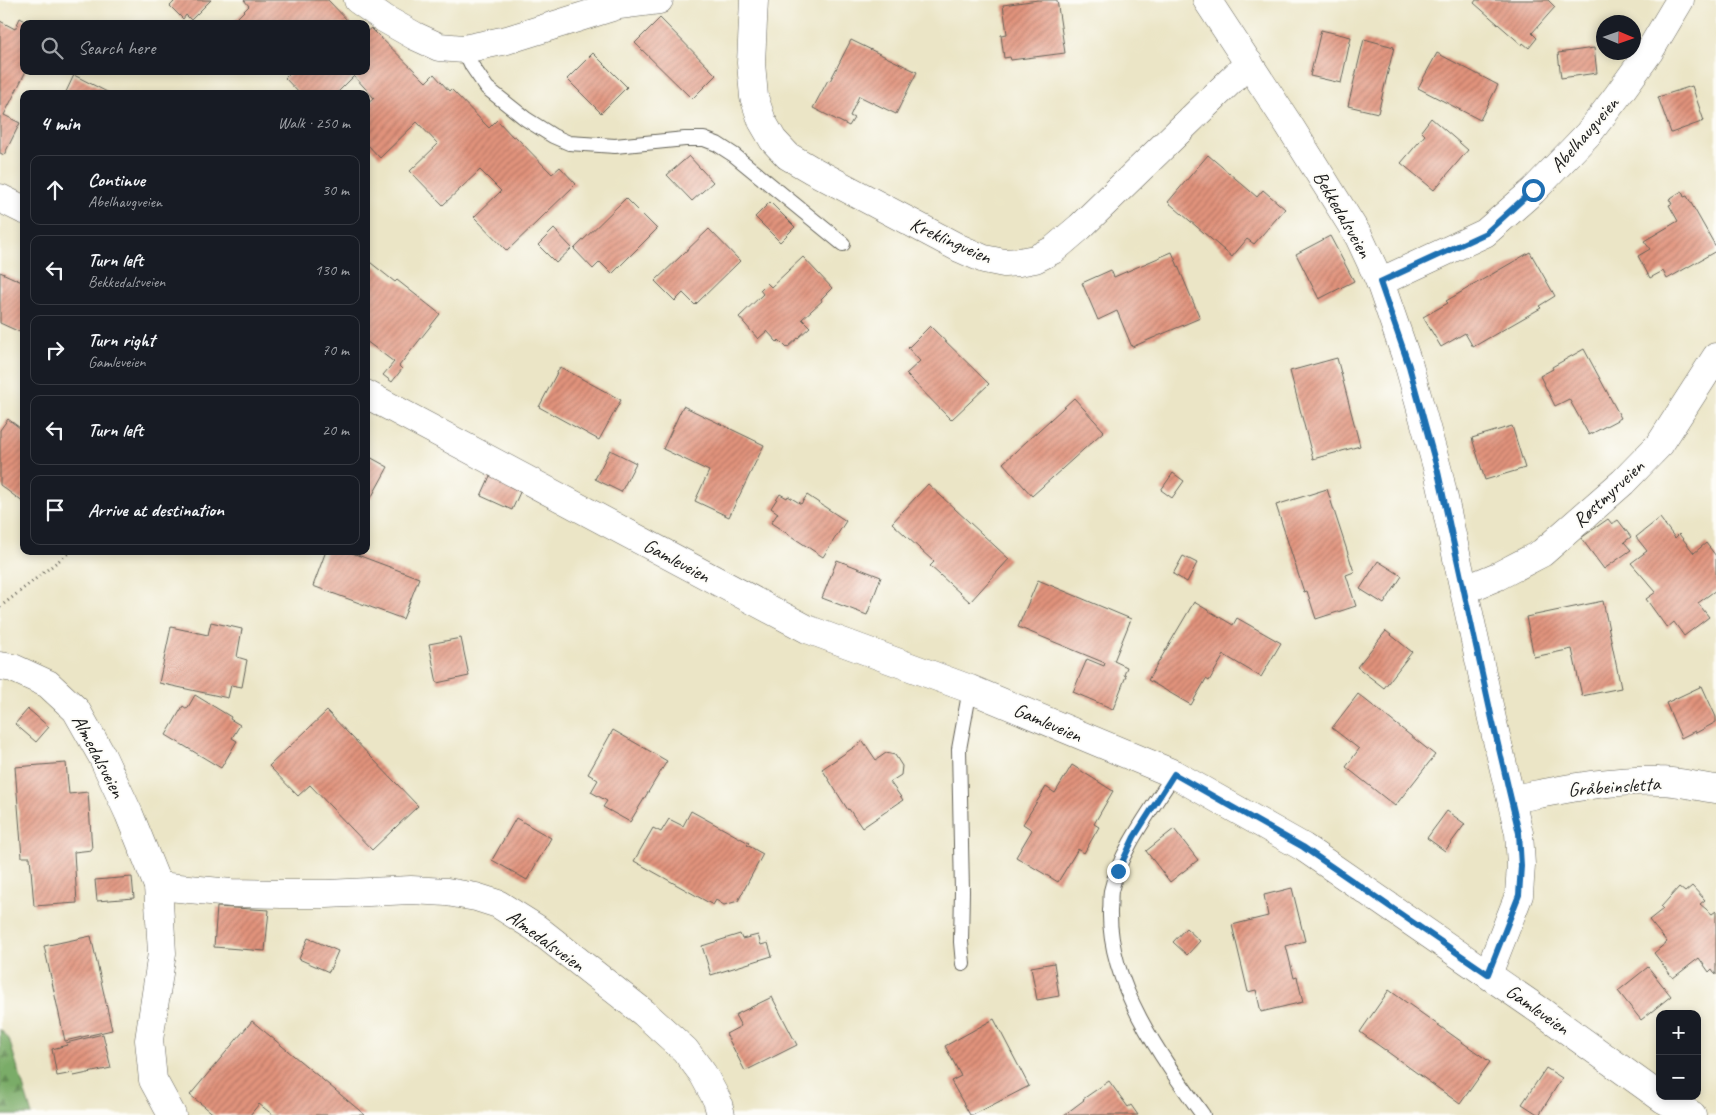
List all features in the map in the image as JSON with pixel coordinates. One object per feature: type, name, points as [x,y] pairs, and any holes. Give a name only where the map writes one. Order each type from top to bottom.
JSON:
[{"type":"street","points":[[358,0],[414,36],[439,47],[464,49],[507,40],[619,5],[659,0]]},
{"type":"street","name":"Kreklingveien","points":[[748,0],[754,96],[762,121],[773,140],[788,156],[959,248],[984,259],[1004,263],[1035,259],[1053,250],[1095,213],[1249,64]]},
{"type":"street","name":"Bekkedalsveien","points":[[1207,0],[1359,237],[1380,282],[1409,366],[1438,472],[1519,833],[1521,866],[1519,895],[1488,974]]},
{"type":"street","name":"Abelhaugveien","points":[[1380,282],[1486,233],[1533,190],[1588,134],[1649,52],[1680,0]]},
{"type":"street","points":[[0,198],[20,208]]},
{"type":"street","name":"Røstmyrveien","points":[[1464,590],[1498,576],[1542,553],[1623,482],[1660,444],[1716,357]]},
{"type":"street","name":"Gamleveien","points":[[370,396],[807,629],[970,689],[1174,774],[1303,847],[1488,974],[1665,1107],[1692,1115]]},
{"type":"street","name":"Almedalsveien","points":[[0,666],[13,668],[48,684],[76,710],[102,756],[129,814],[158,886],[162,953],[149,1040],[153,1080],[172,1115]]},
{"type":"street","name":"Gråbeinsletta","points":[[1512,799],[1595,783],[1629,781],[1662,780],[1716,790]]},
{"type":"street","name":"Almedalsveien","points":[[158,886],[231,893],[282,894],[411,890],[438,891],[476,897],[498,904],[536,928],[644,1013],[685,1050],[703,1074],[717,1100],[721,1115]]},
{"type":"lane","points":[[464,49],[472,66],[487,88],[526,119],[553,136],[569,143],[615,146],[704,139],[717,144],[734,155],[844,244]]},
{"type":"lane","points":[[962,964],[959,749],[970,689]]},
{"type":"lane","points":[[1174,774],[1134,837],[1118,871],[1111,893],[1110,927],[1116,958],[1130,999],[1154,1044],[1203,1115]]},
{"type":"path","points":[[0,607],[66,555]]},
{"type":"green space","points":[[0,1029],[9,1039],[32,1115],[0,1115]]},
{"type":"building","points":[[172,0],[211,0],[191,20],[186,15],[183,19],[170,6],[174,2]]},
{"type":"building","points":[[244,0],[328,0],[347,20],[235,20],[249,6]]},
{"type":"building","points":[[1038,0],[1057,0],[1065,53],[1011,60],[1010,57],[1004,58],[1001,35],[1007,34],[1003,5]]},
{"type":"building","points":[[1476,0],[1548,0],[1555,7],[1532,33],[1537,38],[1529,48],[1523,43],[1522,45],[1474,3]]},
{"type":"building","points":[[20,18],[24,20],[20,20],[20,75],[24,75],[4,115],[20,123],[4,155],[0,153],[0,21],[15,29]]},
{"type":"building","points":[[660,18],[716,75],[692,99],[635,43]]},
{"type":"building","points":[[370,29],[426,82],[434,74],[449,91],[451,89],[489,128],[497,120],[552,174],[560,167],[576,184],[507,251],[474,217],[501,191],[480,170],[443,205],[410,171],[438,144],[417,122],[380,158],[370,147],[370,102],[374,98],[370,94],[370,90],[367,90],[354,76],[340,90],[296,90],[285,78],[288,75],[370,75]]},
{"type":"building","points":[[1321,30],[1351,37],[1341,83],[1310,76]]},
{"type":"building","points":[[1364,39],[1394,47],[1378,113],[1348,106]]},
{"type":"building","points":[[851,40],[917,72],[896,114],[859,96],[850,116],[854,118],[849,126],[813,108],[828,80],[830,81]]},
{"type":"building","points":[[1594,48],[1597,73],[1561,78],[1558,53]]},
{"type":"building","points":[[593,53],[627,87],[601,113],[567,79]]},
{"type":"building","points":[[1437,53],[1498,85],[1480,120],[1418,88]]},
{"type":"building","points":[[74,75],[103,90],[67,90]]},
{"type":"building","points":[[1692,86],[1704,121],[1671,133],[1658,97]]},
{"type":"building","points":[[1431,118],[1468,150],[1434,190],[1401,163],[1425,135],[1421,131]]},
{"type":"building","points":[[1208,155],[1257,197],[1263,190],[1285,209],[1254,244],[1247,239],[1232,257],[1168,202]]},
{"type":"building","points":[[689,156],[713,182],[692,201],[667,175]]},
{"type":"building","points":[[1682,191],[1684,197],[1687,196],[1716,247],[1716,251],[1667,279],[1663,271],[1650,278],[1638,256],[1650,249],[1644,241],[1678,221],[1669,205],[1672,204],[1669,199]]},
{"type":"building","points":[[626,198],[657,229],[612,274],[600,262],[593,269],[574,249]]},
{"type":"building","points":[[770,202],[795,227],[780,242],[755,217]]},
{"type":"building","points":[[554,229],[572,248],[556,263],[538,245]]},
{"type":"building","points":[[709,229],[740,261],[695,305],[683,293],[675,301],[655,281]]},
{"type":"building","points":[[1330,236],[1354,281],[1319,299],[1296,254]]},
{"type":"building","points":[[1172,252],[1200,318],[1132,347],[1117,311],[1098,320],[1082,283],[1111,270],[1114,277]]},
{"type":"building","points":[[1530,252],[1555,296],[1539,306],[1541,308],[1473,347],[1465,333],[1441,347],[1423,317],[1448,303],[1446,301]]},
{"type":"building","points":[[803,257],[832,288],[821,299],[822,301],[802,319],[810,327],[787,348],[779,340],[777,342],[767,331],[758,339],[739,317],[763,294],[760,290],[767,283],[771,287]]},
{"type":"building","points":[[370,262],[395,282],[397,280],[440,314],[399,366],[402,369],[392,382],[383,375],[394,362],[370,344]]},
{"type":"building","points":[[0,272],[20,281],[20,332],[0,323]]},
{"type":"building","points":[[930,326],[989,384],[951,420],[906,374],[920,361],[908,348]]},
{"type":"building","points":[[1584,349],[1621,418],[1589,435],[1569,399],[1555,406],[1540,376]]},
{"type":"building","points":[[1337,358],[1360,446],[1313,459],[1290,371]]},
{"type":"building","points":[[560,367],[621,400],[599,440],[539,407]]},
{"type":"building","points":[[1074,398],[1104,431],[1032,496],[1003,463]]},
{"type":"building","points":[[683,406],[764,445],[729,517],[695,501],[709,471],[663,449]]},
{"type":"building","points":[[8,419],[20,428],[20,500],[0,485],[0,430]]},
{"type":"building","points":[[1512,426],[1525,468],[1485,480],[1472,438]]},
{"type":"building","points":[[610,450],[636,463],[621,492],[595,479]]},
{"type":"building","points":[[370,457],[388,467],[370,497]]},
{"type":"building","points":[[1173,473],[1184,481],[1172,498],[1161,490]]},
{"type":"building","points":[[490,476],[521,490],[512,510],[481,496]]},
{"type":"building","points":[[928,484],[1009,559],[970,602],[930,566],[934,562],[892,523]]},
{"type":"building","points":[[1327,489],[1354,572],[1346,575],[1356,606],[1316,619],[1307,591],[1304,592],[1276,505]]},
{"type":"building","points":[[780,494],[787,498],[788,496],[801,504],[807,495],[846,521],[823,557],[771,523],[778,513],[771,508]]},
{"type":"building","points":[[1660,518],[1675,538],[1679,534],[1694,553],[1706,543],[1716,556],[1716,590],[1698,603],[1709,617],[1684,636],[1674,622],[1667,628],[1646,599],[1656,592],[1631,563],[1647,551],[1636,537]]},
{"type":"building","points":[[1608,519],[1612,524],[1618,520],[1631,537],[1624,542],[1631,550],[1604,569],[1581,538]]},
{"type":"building","points":[[325,555],[358,555],[419,578],[403,619],[313,586]]},
{"type":"building","points":[[1183,556],[1197,563],[1187,582],[1173,574]]},
{"type":"building","points":[[837,560],[881,577],[867,615],[822,598]]},
{"type":"building","points":[[1378,561],[1402,576],[1384,604],[1360,589]]},
{"type":"building","points":[[1038,580],[1131,619],[1114,661],[1127,667],[1124,675],[1126,676],[1113,709],[1073,692],[1087,659],[1104,666],[1105,663],[1018,627]]},
{"type":"building","points":[[1603,601],[1621,688],[1582,696],[1572,649],[1534,657],[1526,617]]},
{"type":"building","points":[[1194,602],[1233,625],[1237,618],[1281,643],[1261,677],[1224,655],[1209,681],[1206,679],[1191,705],[1148,680]]},
{"type":"building","points":[[211,622],[242,629],[237,657],[247,660],[242,687],[231,685],[228,698],[159,683],[171,627],[208,635]]},
{"type":"building","points":[[1386,631],[1412,652],[1384,688],[1357,667]]},
{"type":"building","points":[[461,638],[469,676],[437,683],[429,644]]},
{"type":"building","points":[[1702,686],[1716,717],[1716,722],[1696,733],[1695,731],[1681,738],[1666,703]]},
{"type":"building","points":[[1358,694],[1435,755],[1395,806],[1346,767],[1359,749],[1332,728]]},
{"type":"building","points":[[195,695],[231,717],[230,719],[240,725],[232,738],[237,741],[221,768],[166,735],[183,706],[187,709]]},
{"type":"building","points":[[28,709],[49,727],[36,742],[15,724]]},
{"type":"building","points":[[327,711],[418,806],[372,850],[310,785],[298,796],[269,766]]},
{"type":"building","points":[[613,730],[667,761],[630,822],[603,807],[607,801],[591,792],[598,780],[588,774]]},
{"type":"building","points":[[863,741],[876,760],[886,753],[895,755],[902,766],[901,775],[890,782],[903,800],[862,828],[822,769]]},
{"type":"building","points":[[66,763],[69,794],[88,792],[92,850],[74,852],[77,903],[34,906],[30,857],[22,857],[15,767]]},
{"type":"building","points":[[1072,765],[1113,791],[1094,824],[1099,827],[1084,853],[1078,849],[1058,882],[1016,857],[1032,830],[1023,824],[1046,787],[1055,793]]},
{"type":"building","points":[[691,811],[749,843],[747,845],[763,854],[738,901],[724,905],[716,900],[713,905],[634,861],[653,828],[661,832],[669,819],[683,826]]},
{"type":"building","points":[[1447,811],[1465,824],[1445,851],[1427,838]]},
{"type":"building","points":[[516,818],[551,838],[527,880],[492,860]]},
{"type":"building","points":[[1174,829],[1198,860],[1170,882],[1146,851]]},
{"type":"building","points":[[132,877],[134,898],[97,901],[95,880]]},
{"type":"building","points":[[1692,886],[1705,900],[1700,904],[1712,914],[1716,911],[1716,975],[1712,969],[1709,972],[1699,958],[1673,978],[1654,953],[1667,942],[1649,920],[1663,909],[1661,907],[1679,887],[1685,892]]},
{"type":"building","points":[[1292,888],[1305,941],[1286,946],[1294,978],[1297,977],[1303,1002],[1261,1012],[1256,990],[1248,992],[1232,925],[1268,916],[1264,895]]},
{"type":"building","points":[[217,907],[269,910],[265,951],[214,947]]},
{"type":"building","points":[[1186,928],[1200,941],[1187,955],[1173,942]]},
{"type":"building","points":[[740,934],[742,939],[758,935],[761,945],[768,943],[772,956],[711,975],[702,946]]},
{"type":"building","points":[[91,936],[112,1030],[65,1041],[44,946]]},
{"type":"building","points":[[308,938],[338,951],[329,972],[299,959]]},
{"type":"building","points":[[1054,963],[1059,996],[1037,1000],[1031,967]]},
{"type":"building","points":[[1648,967],[1671,996],[1641,1020],[1618,991]]},
{"type":"building","points":[[1389,990],[1490,1062],[1460,1104],[1360,1032]]},
{"type":"building","points":[[772,997],[797,1045],[745,1071],[726,1034],[741,1026],[735,1015]]},
{"type":"building","points":[[994,1019],[1029,1086],[970,1115],[951,1081],[961,1076],[945,1046]]},
{"type":"building","points":[[252,1021],[365,1115],[273,1115],[259,1104],[250,1115],[215,1115],[190,1095]]},
{"type":"building","points":[[103,1034],[111,1068],[74,1076],[73,1073],[57,1076],[52,1049],[67,1045],[66,1043]]},
{"type":"building","points":[[1546,1068],[1562,1078],[1539,1115],[1522,1104]]},
{"type":"building","points":[[1109,1081],[1128,1107],[1131,1105],[1138,1115],[1064,1115],[1083,1099]]},
{"type":"route","points":[[1118,871],[1134,837],[1174,774],[1303,847],[1488,974],[1519,895],[1521,866],[1519,833],[1438,472],[1409,366],[1380,282],[1486,233],[1533,190]]}]
